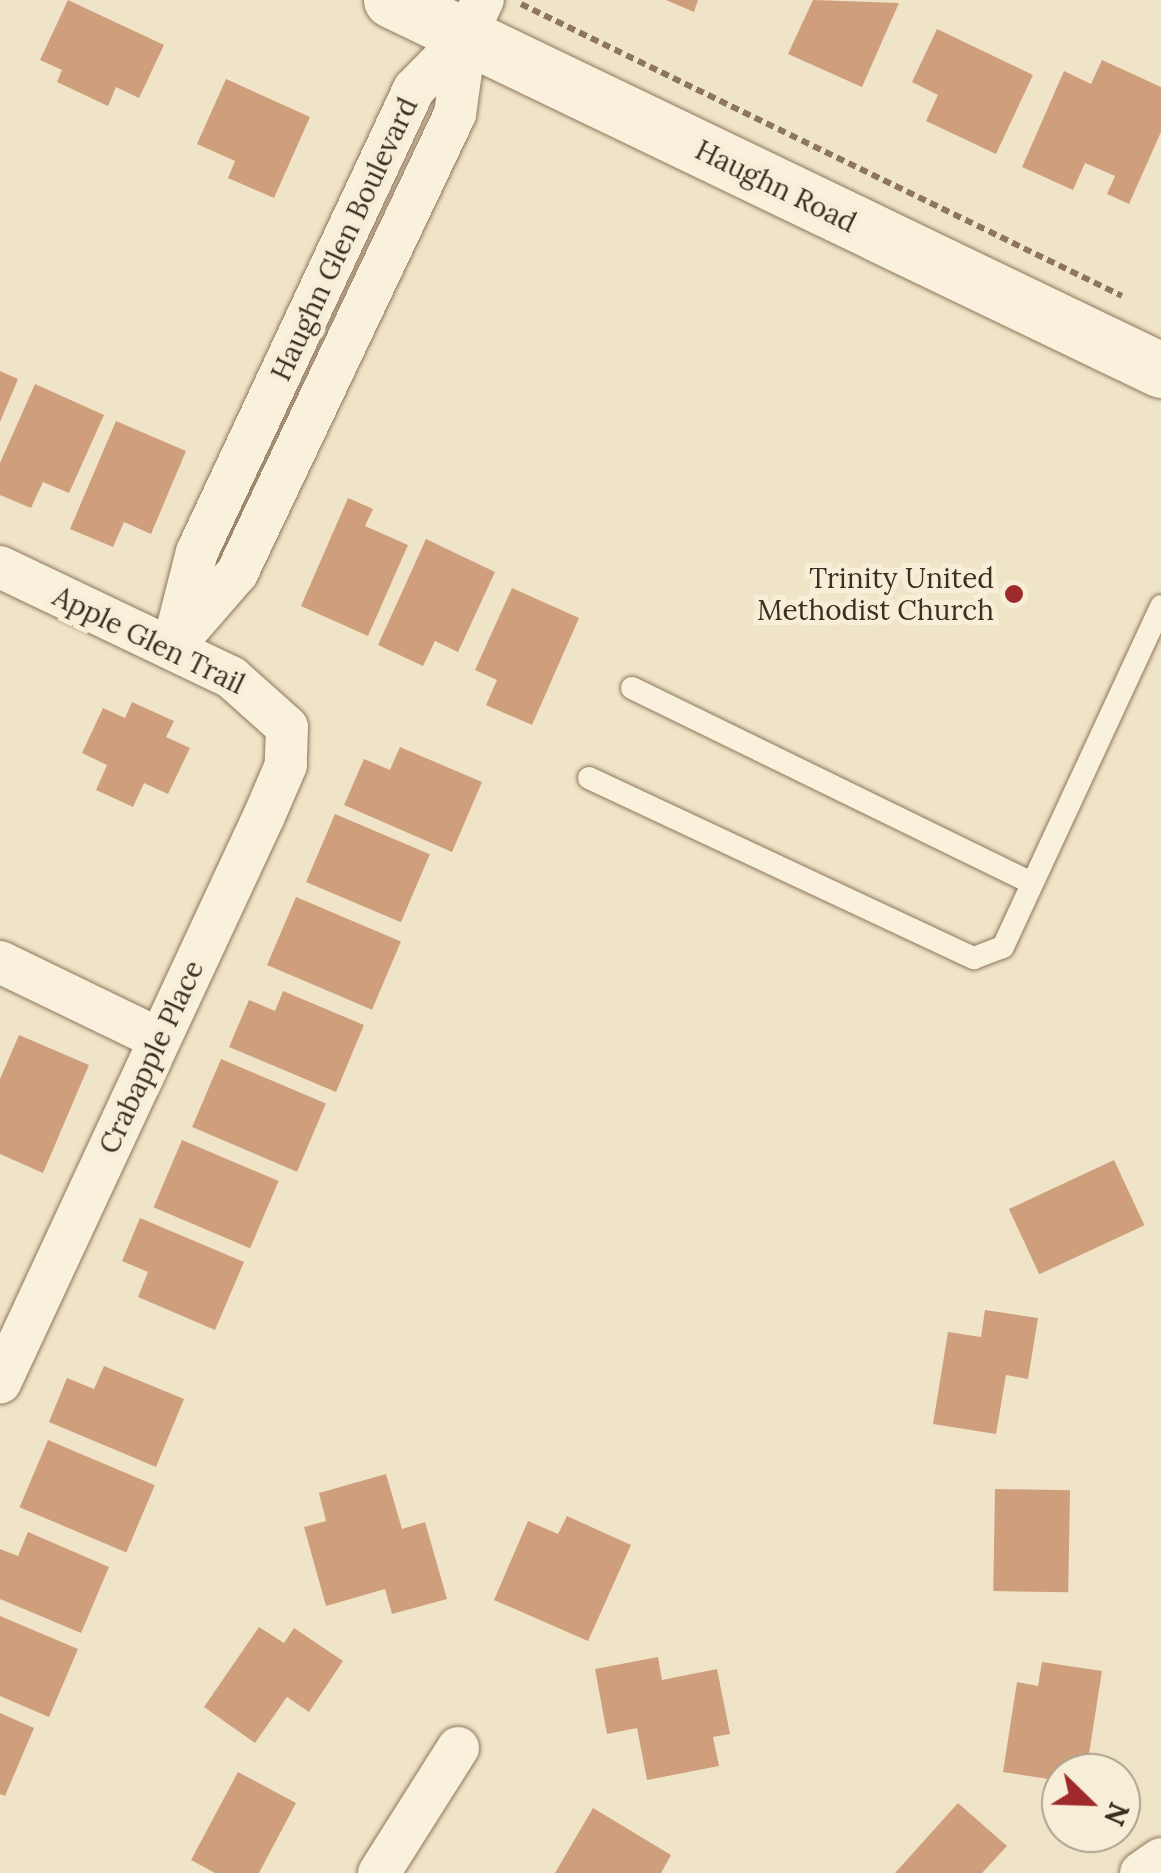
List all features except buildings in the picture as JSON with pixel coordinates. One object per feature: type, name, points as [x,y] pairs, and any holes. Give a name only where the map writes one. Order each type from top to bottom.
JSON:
[{"type":"street","name":"Haughn Road","points":[[391,0],[474,18],[1161,370]]},
{"type":"street","name":"Haughn Glen Boulevard","points":[[172,648],[197,552],[414,89],[474,18]]},
{"type":"street","name":"Haughn Glen Boulevard","points":[[172,648],[238,573],[454,114],[474,18]]},
{"type":"street","name":"Apple Glen Trail","points":[[0,567],[172,648],[266,699],[287,726]]},
{"type":"street","name":"Crabapple Place","points":[[0,1383],[286,765],[287,726]]},
{"type":"street","points":[[0,962],[159,1039]]},
{"type":"street","points":[[379,1873],[458,1748]]},
{"type":"street","points":[[1140,1873],[1161,1859]]},
{"type":"lane","points":[[370,183],[412,204]]},
{"type":"lane","points":[[313,304],[355,324]]},
{"type":"lane","points":[[589,778],[974,958],[1003,947],[1161,606]]},
{"type":"lane","points":[[632,688],[1032,883]]},
{"type":"path","points":[[511,0],[1143,306]]},
{"type":"place","name":"Trinity United Methodist Church","points":[[1014,594]]}]
